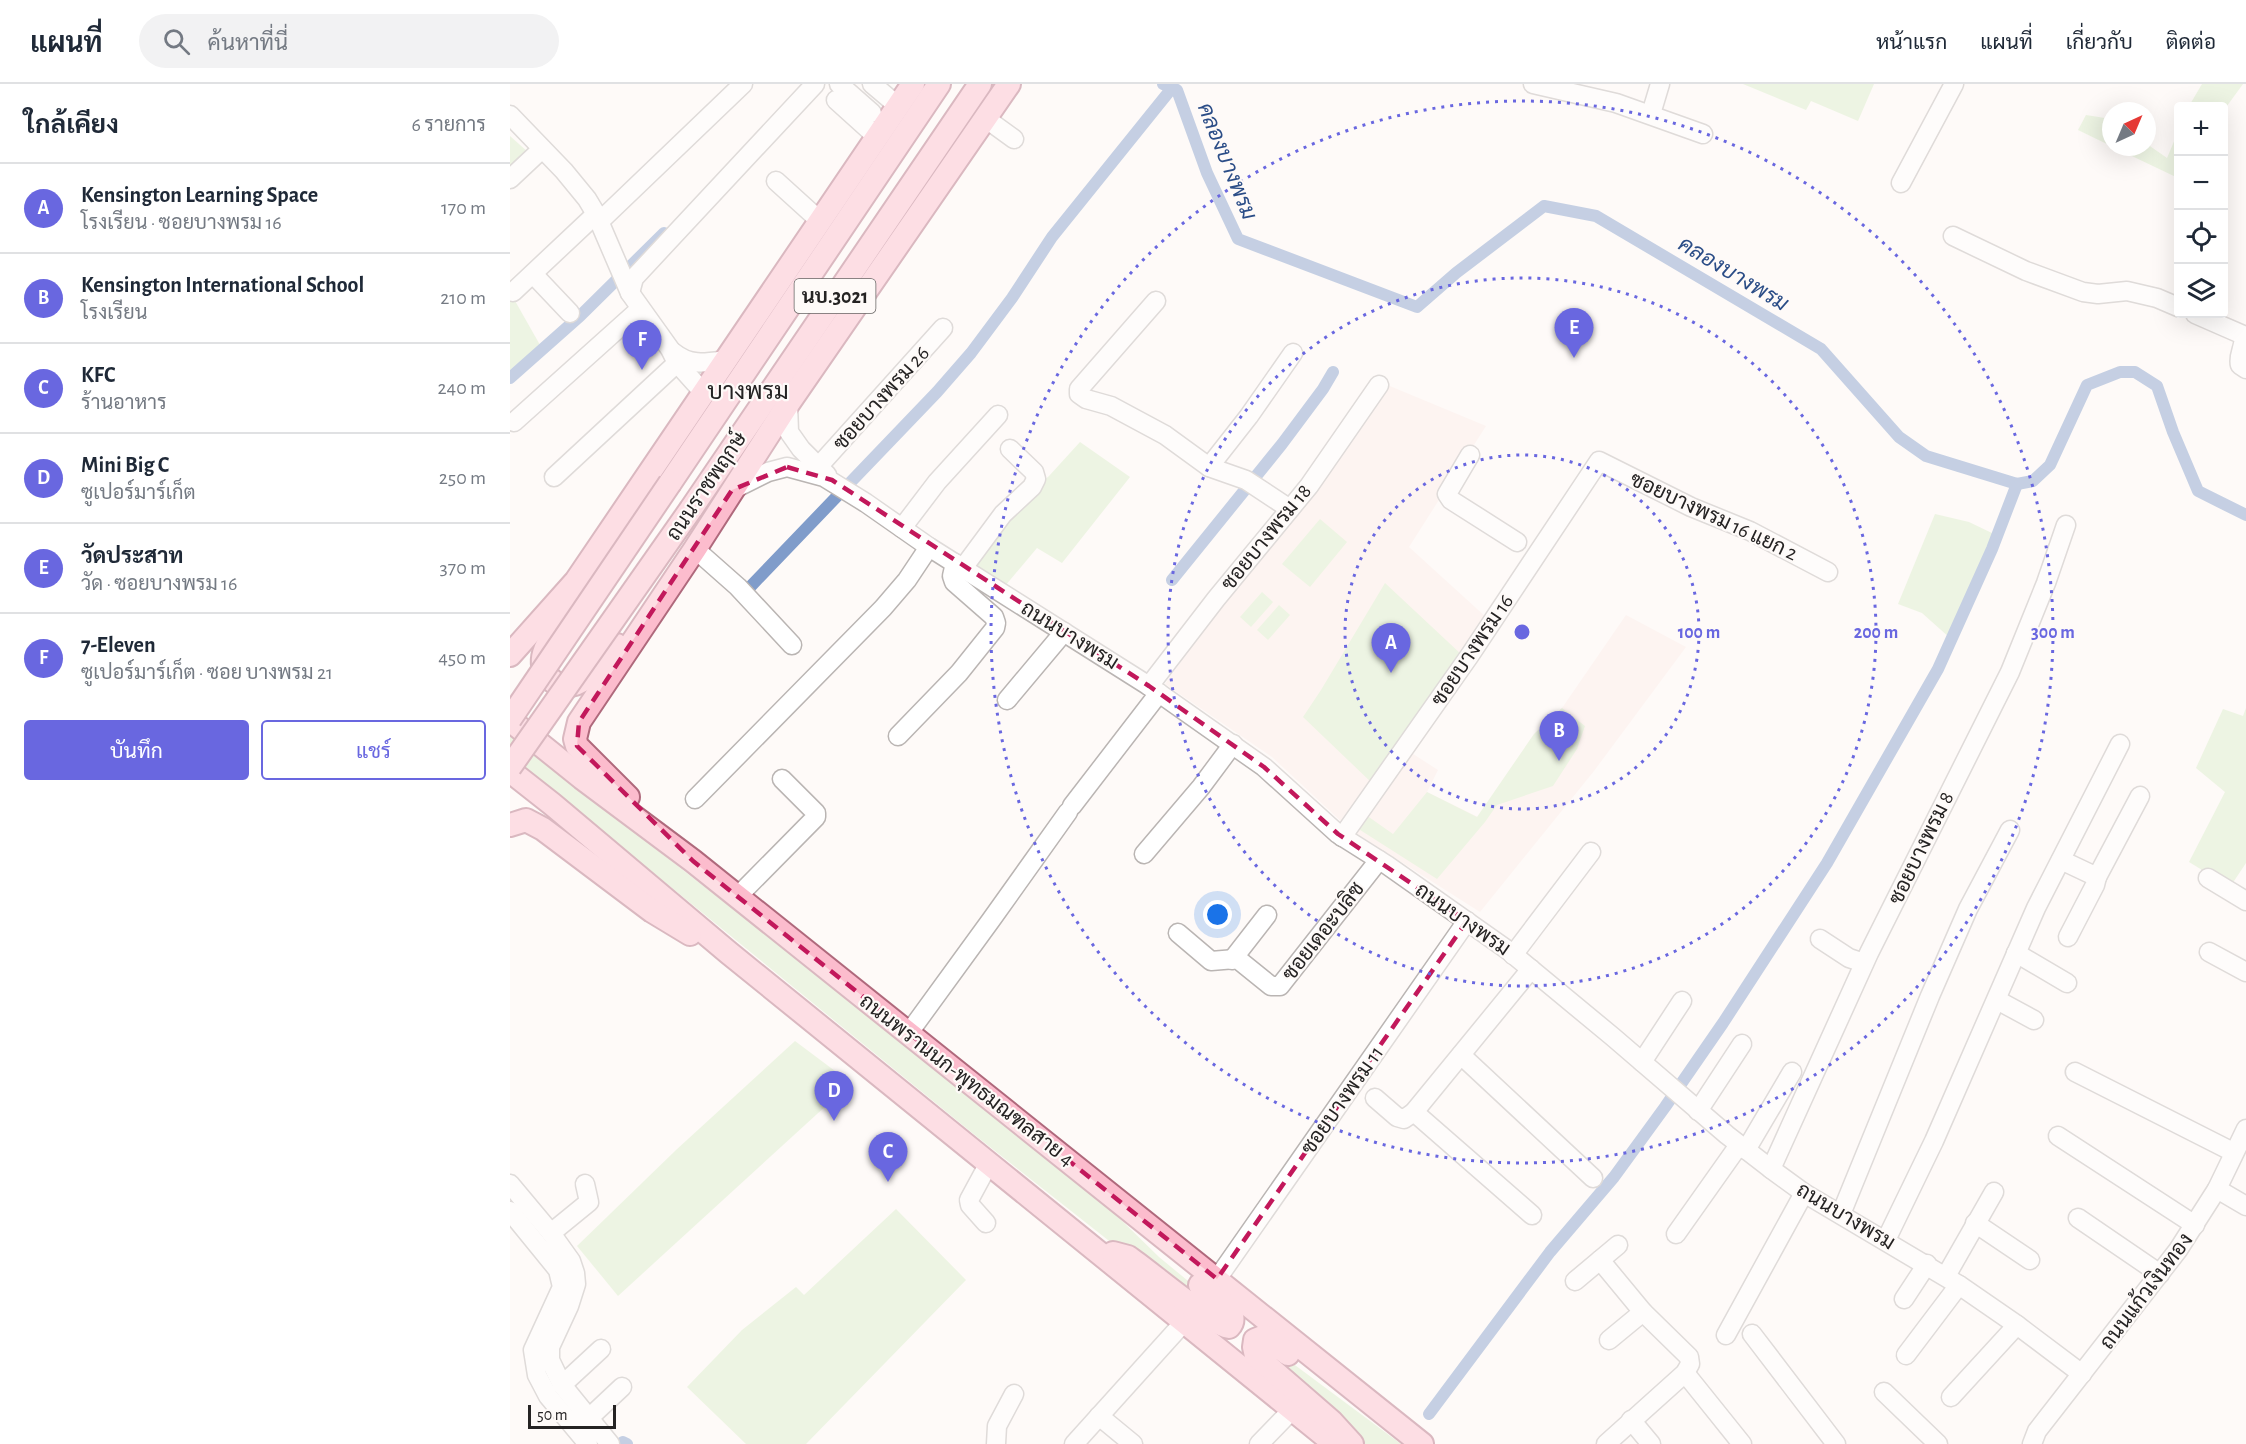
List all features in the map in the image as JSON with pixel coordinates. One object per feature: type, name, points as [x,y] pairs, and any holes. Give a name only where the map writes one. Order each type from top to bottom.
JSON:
[{"type":"main road","name":"นบ.3021","points":[[511,654],[576,581],[913,84]]},
{"type":"main road","name":"ถนนราชพฤกษ์","points":[[510,720],[939,84]]},
{"type":"main road","name":"ถนนราชพฤกษ์","points":[[510,769],[691,509],[980,84]]},
{"type":"main road","name":"นบ.3021","points":[[985,118],[1009,84]]},
{"type":"main road","points":[[827,251],[830,227],[888,131],[898,106]]},
{"type":"main road","name":"ถนนราชพฤกษ์","points":[[693,861],[577,746],[575,739],[579,722],[695,549],[788,404],[985,118]]},
{"type":"main road","points":[[576,581],[572,606],[542,657],[545,673],[550,680],[565,686],[581,682],[621,641],[640,630]]},
{"type":"main road","name":"ถนนพรานนก-พุทธมณฑลสาย 4","points":[[510,720],[582,778],[738,896],[1422,1444]]},
{"type":"main road","points":[[510,769],[729,953],[1335,1444]]},
{"type":"main road","points":[[510,825],[525,820],[543,829],[673,925],[729,953]]},
{"type":"main road","points":[[1098,1251],[1128,1257],[1224,1327],[1229,1327],[1233,1323],[1234,1317],[1230,1310],[1171,1261],[1136,1223],[1128,1208]]},
{"type":"main road","points":[[1352,1444],[1331,1421],[1256,1356],[1255,1340],[1265,1336],[1353,1403],[1391,1419]]},
{"type":"street","points":[[513,292],[743,84]]},
{"type":"street","points":[[629,290],[634,278],[814,84]]},
{"type":"street","points":[[872,84],[898,106]]},
{"type":"street","points":[[1533,84],[1616,103],[1703,134]]},
{"type":"street","points":[[1651,114],[1660,84]]},
{"type":"street","points":[[1901,183],[1954,84]]},
{"type":"street","points":[[837,92],[872,113]]},
{"type":"street","points":[[837,92],[875,140]]},
{"type":"street","points":[[510,115],[564,171],[597,218],[629,290],[640,309],[703,392]]},
{"type":"street","points":[[985,118],[1014,139]]},
{"type":"street","points":[[510,179],[542,149]]},
{"type":"street","points":[[776,181],[819,220]]},
{"type":"street","points":[[1953,236],[2026,271],[2083,292],[2098,294],[2127,291],[2174,304]]},
{"type":"street","points":[[533,274],[570,313]]},
{"type":"street","points":[[1156,302],[1079,389],[1078,394],[1086,399],[1111,406],[1165,435],[1209,467],[1250,482],[1290,510]]},
{"type":"street","points":[[514,423],[640,309]]},
{"type":"street","points":[[2204,318],[2243,335],[2245,339],[2239,360],[2240,365],[2246,369]]},
{"type":"street","name":"ซอยบางพรม 26","points":[[818,467],[943,328]]},
{"type":"street","points":[[1209,467],[1249,417],[1293,353]]},
{"type":"street","points":[[674,356],[688,362],[724,360]]},
{"type":"street","points":[[554,477],[674,356]]},
{"type":"street","name":"ซอยบางพรม 18","points":[[908,1034],[992,920],[1216,599],[1309,486],[1379,385]]},
{"type":"street","name":"ถนนบางพรม","points":[[788,404],[789,432],[801,449],[840,486],[929,547],[1154,689],[1233,744],[1264,767],[1342,837],[1467,921],[1531,969],[1698,1111],[1771,1169],[1804,1193],[1927,1264],[2017,1325],[2082,1374]]},
{"type":"street","points":[[902,528],[937,482],[998,415]]},
{"type":"street","points":[[898,736],[959,673],[995,628],[994,617],[954,582],[952,576],[1003,514],[1032,487],[1036,479],[1034,472],[1010,449]]},
{"type":"street","points":[[1470,455],[1447,494],[1451,500],[1526,547]]},
{"type":"street","name":"ซอยบางพรม 16","points":[[1342,837],[1470,655],[1526,547],[1599,461]]},
{"type":"street","name":"ซอยบางพรม 16 แยก 2","points":[[1599,461],[1691,507],[1750,531],[1828,572]]},
{"type":"street","name":"ถนนบางพรม","points":[[732,490],[768,472],[787,467],[806,470],[840,486]]},
{"type":"street","name":"ซอยบางพรม 8","points":[[1771,1169],[1864,963],[2010,672],[2046,583],[2066,525]]},
{"type":"street","points":[[695,799],[883,608],[907,580],[929,547]]},
{"type":"street","points":[[695,549],[753,602],[792,645]]},
{"type":"street","points":[[1006,700],[1064,632]]},
{"type":"street","points":[[1144,854],[1201,787],[1233,744]]},
{"type":"street","points":[[1886,1240],[1934,1141],[2016,953],[2120,744]]},
{"type":"street","points":[[738,896],[816,817],[816,813],[782,779]]},
{"type":"street","points":[[2068,937],[2140,796]]},
{"type":"street","points":[[1841,1214],[1968,909],[2010,830]]},
{"type":"street","points":[[1513,955],[1591,852]]},
{"type":"street","name":"ซอยเดอะบลิซ","points":[[1178,933],[1211,961],[1240,961],[1271,986],[1280,986],[1379,860]]},
{"type":"street","points":[[2061,860],[2097,877]]},
{"type":"street","points":[[2208,878],[2246,901]]},
{"type":"street","points":[[1232,960],[1267,915]]},
{"type":"street","name":"ซอยบางพรม 11","points":[[1217,1279],[1467,921]]},
{"type":"street","points":[[1820,939],[1849,958],[1864,963]]},
{"type":"street","points":[[2210,951],[2246,972]]},
{"type":"street","points":[[2016,953],[2067,983]]},
{"type":"street","points":[[1375,1098],[1397,1117],[1404,1119],[1414,1112],[1531,969]]},
{"type":"street","points":[[1997,999],[2034,1020]]},
{"type":"street","points":[[1642,1062],[1682,1000]]},
{"type":"street","points":[[1698,1111],[1742,1044]]},
{"type":"street","points":[[1461,1054],[1593,1178]]},
{"type":"street","points":[[1676,1234],[1743,1148],[1792,1072]]},
{"type":"street","points":[[2075,1072],[2233,1152]]},
{"type":"street","points":[[1414,1112],[1532,1215]]},
{"type":"street","name":"ถนนแก้วเงินทอง","points":[[2032,1444],[2037,1431],[2160,1274],[2195,1225],[2217,1189],[2246,1129]]},
{"type":"street","points":[[2058,1136],[2195,1225]]},
{"type":"street","points":[[986,1223],[970,1205],[969,1200],[989,1163]]},
{"type":"street","points":[[510,1184],[551,1233],[562,1287],[533,1350],[537,1375],[548,1396],[602,1443]]},
{"type":"street","points":[[551,1233],[589,1202],[585,1184]]},
{"type":"street","points":[[2217,1189],[2246,1206]]},
{"type":"street","points":[[1905,1355],[1952,1281],[1975,1223],[1994,1191]]},
{"type":"street","points":[[1726,1335],[1804,1193]]},
{"type":"street","points":[[510,1211],[555,1254],[571,1261],[576,1284],[569,1306],[550,1347],[550,1359],[562,1385],[590,1418],[602,1443]]},
{"type":"street","points":[[2078,1218],[2160,1274]]},
{"type":"street","points":[[1975,1223],[2030,1260]]},
{"type":"street","points":[[1575,1281],[1618,1245]]},
{"type":"street","points":[[1600,1260],[1643,1312],[1689,1357],[1690,1364],[1685,1373],[1606,1444]]},
{"type":"street","points":[[1905,1299],[1927,1264]]},
{"type":"street","points":[[1609,1340],[1643,1312]]},
{"type":"street","points":[[1074,1444],[1185,1321]]},
{"type":"street","points":[[1951,1397],[2017,1325]]},
{"type":"street","points":[[1752,1334],[1832,1442]]},
{"type":"street","points":[[562,1385],[601,1349]]},
{"type":"street","points":[[1685,1373],[1742,1444]]},
{"type":"street","points":[[590,1418],[622,1387]]},
{"type":"street","points":[[1884,1392],[1938,1444]]},
{"type":"street","points":[[996,1444],[997,1426],[1014,1394]]},
{"type":"street","points":[[1259,1444],[1292,1410]]},
{"type":"street","points":[[1099,1416],[1133,1444]]},
{"type":"street","points":[[1631,1420],[1651,1444]]},
{"type":"highlighted area","points":[[787,467],[832,480],[1149,686],[1264,767],[1338,834],[1467,921],[1217,1279],[693,861],[577,746],[579,722],[732,490]]},
{"type":"shaded area","points":[[1385,384],[1486,426],[1409,547],[1487,618],[1343,823],[1272,757],[1165,684],[1201,634],[1320,485]]},
{"type":"shaded area","points":[[1626,615],[1686,647],[1594,771],[1480,912],[1354,832],[1410,752],[1438,770],[1427,792],[1478,817],[1534,734],[1562,708]]},
{"type":"green space","points":[[1743,84],[1874,84],[1858,121],[1811,101],[1806,110]]},
{"type":"green space","points":[[2202,84],[2243,84],[2228,105],[2228,102],[2191,102]]},
{"type":"green space","points":[[2086,115],[2102,118],[2102,142],[2078,130]]},
{"type":"green space","points":[[510,136],[528,152],[510,168]]},
{"type":"green space","points":[[2174,141],[2174,176],[2132,156],[2156,156],[2156,150],[2167,158]]},
{"type":"green space","points":[[510,292],[540,345],[510,370]]},
{"type":"green space","points":[[1080,442],[1130,477],[1062,563],[1037,548],[1005,586],[972,563],[1008,512],[1049,476]]},
{"type":"green space","points":[[1935,514],[1969,522],[1994,534],[1950,638],[1922,613],[1898,604]]},
{"type":"green space","points":[[1320,519],[1347,542],[1310,587],[1282,564]]},
{"type":"green space","points":[[1385,583],[1462,655],[1373,784],[1303,717]]},
{"type":"green space","points":[[1262,592],[1273,602],[1251,627],[1240,617]]},
{"type":"green space","points":[[1279,605],[1290,615],[1268,640],[1257,630]]},
{"type":"green space","points":[[1562,708],[1585,726],[1577,749],[1553,786],[1497,805],[1437,879],[1357,828],[1366,815],[1393,834],[1427,792],[1477,817],[1534,734]]},
{"type":"green space","points":[[2246,708],[2246,863],[2230,887],[2189,862],[2225,792],[2196,768],[2223,709],[2243,716]]},
{"type":"green space","points":[[510,735],[893,1034],[1113,1212],[1159,1257],[1216,1304],[1225,1315],[1113,1244],[976,1136],[510,756]]},
{"type":"green space","points":[[795,1041],[851,1083],[618,1296],[577,1246],[676,1150]]},
{"type":"green space","points":[[896,1209],[966,1280],[806,1444],[746,1444],[687,1387],[742,1330],[796,1287],[804,1295]]},
{"type":"green space","points":[[1264,1345],[1276,1351],[1401,1444],[1360,1444]]},
{"type":"waterway","name":"คลองบางพรม","points":[[1163,84],[1177,90],[1207,173],[1238,239],[1417,307],[1456,273],[1544,206],[1596,216],[1821,349],[1899,437],[1926,456],[2017,484],[2033,481],[2050,465],[2087,385],[2120,372],[2135,372],[2157,386],[2173,432],[2198,491],[2246,515]]},
{"type":"waterway","points":[[751,586],[937,392],[971,353],[1012,298],[1052,237],[1172,88]]},
{"type":"waterway","points":[[510,378],[580,316],[664,233]]},
{"type":"waterway","points":[[1172,580],[1282,444],[1333,372]]},
{"type":"waterway","points":[[1429,1414],[1550,1252],[1614,1177],[1665,1107],[1723,1023],[1827,863],[1938,669],[1992,549],[2017,484]]},
{"type":"waterway","points":[[620,1444],[623,1442],[627,1444]]},
{"type":"place","name":"วัดประสาท","points":[[1574,358]]},
{"type":"place","name":"7-Eleven","points":[[642,370]]},
{"type":"place","name":"Kensington Learning Space","points":[[1391,673]]},
{"type":"place","name":"Kensington International School","points":[[1559,761]]},
{"type":"place","name":"Mini Big C","points":[[834,1121]]},
{"type":"place","name":"KFC","points":[[888,1182]]},
{"type":"district","name":"บางพรม","points":[[748,391]]}]
